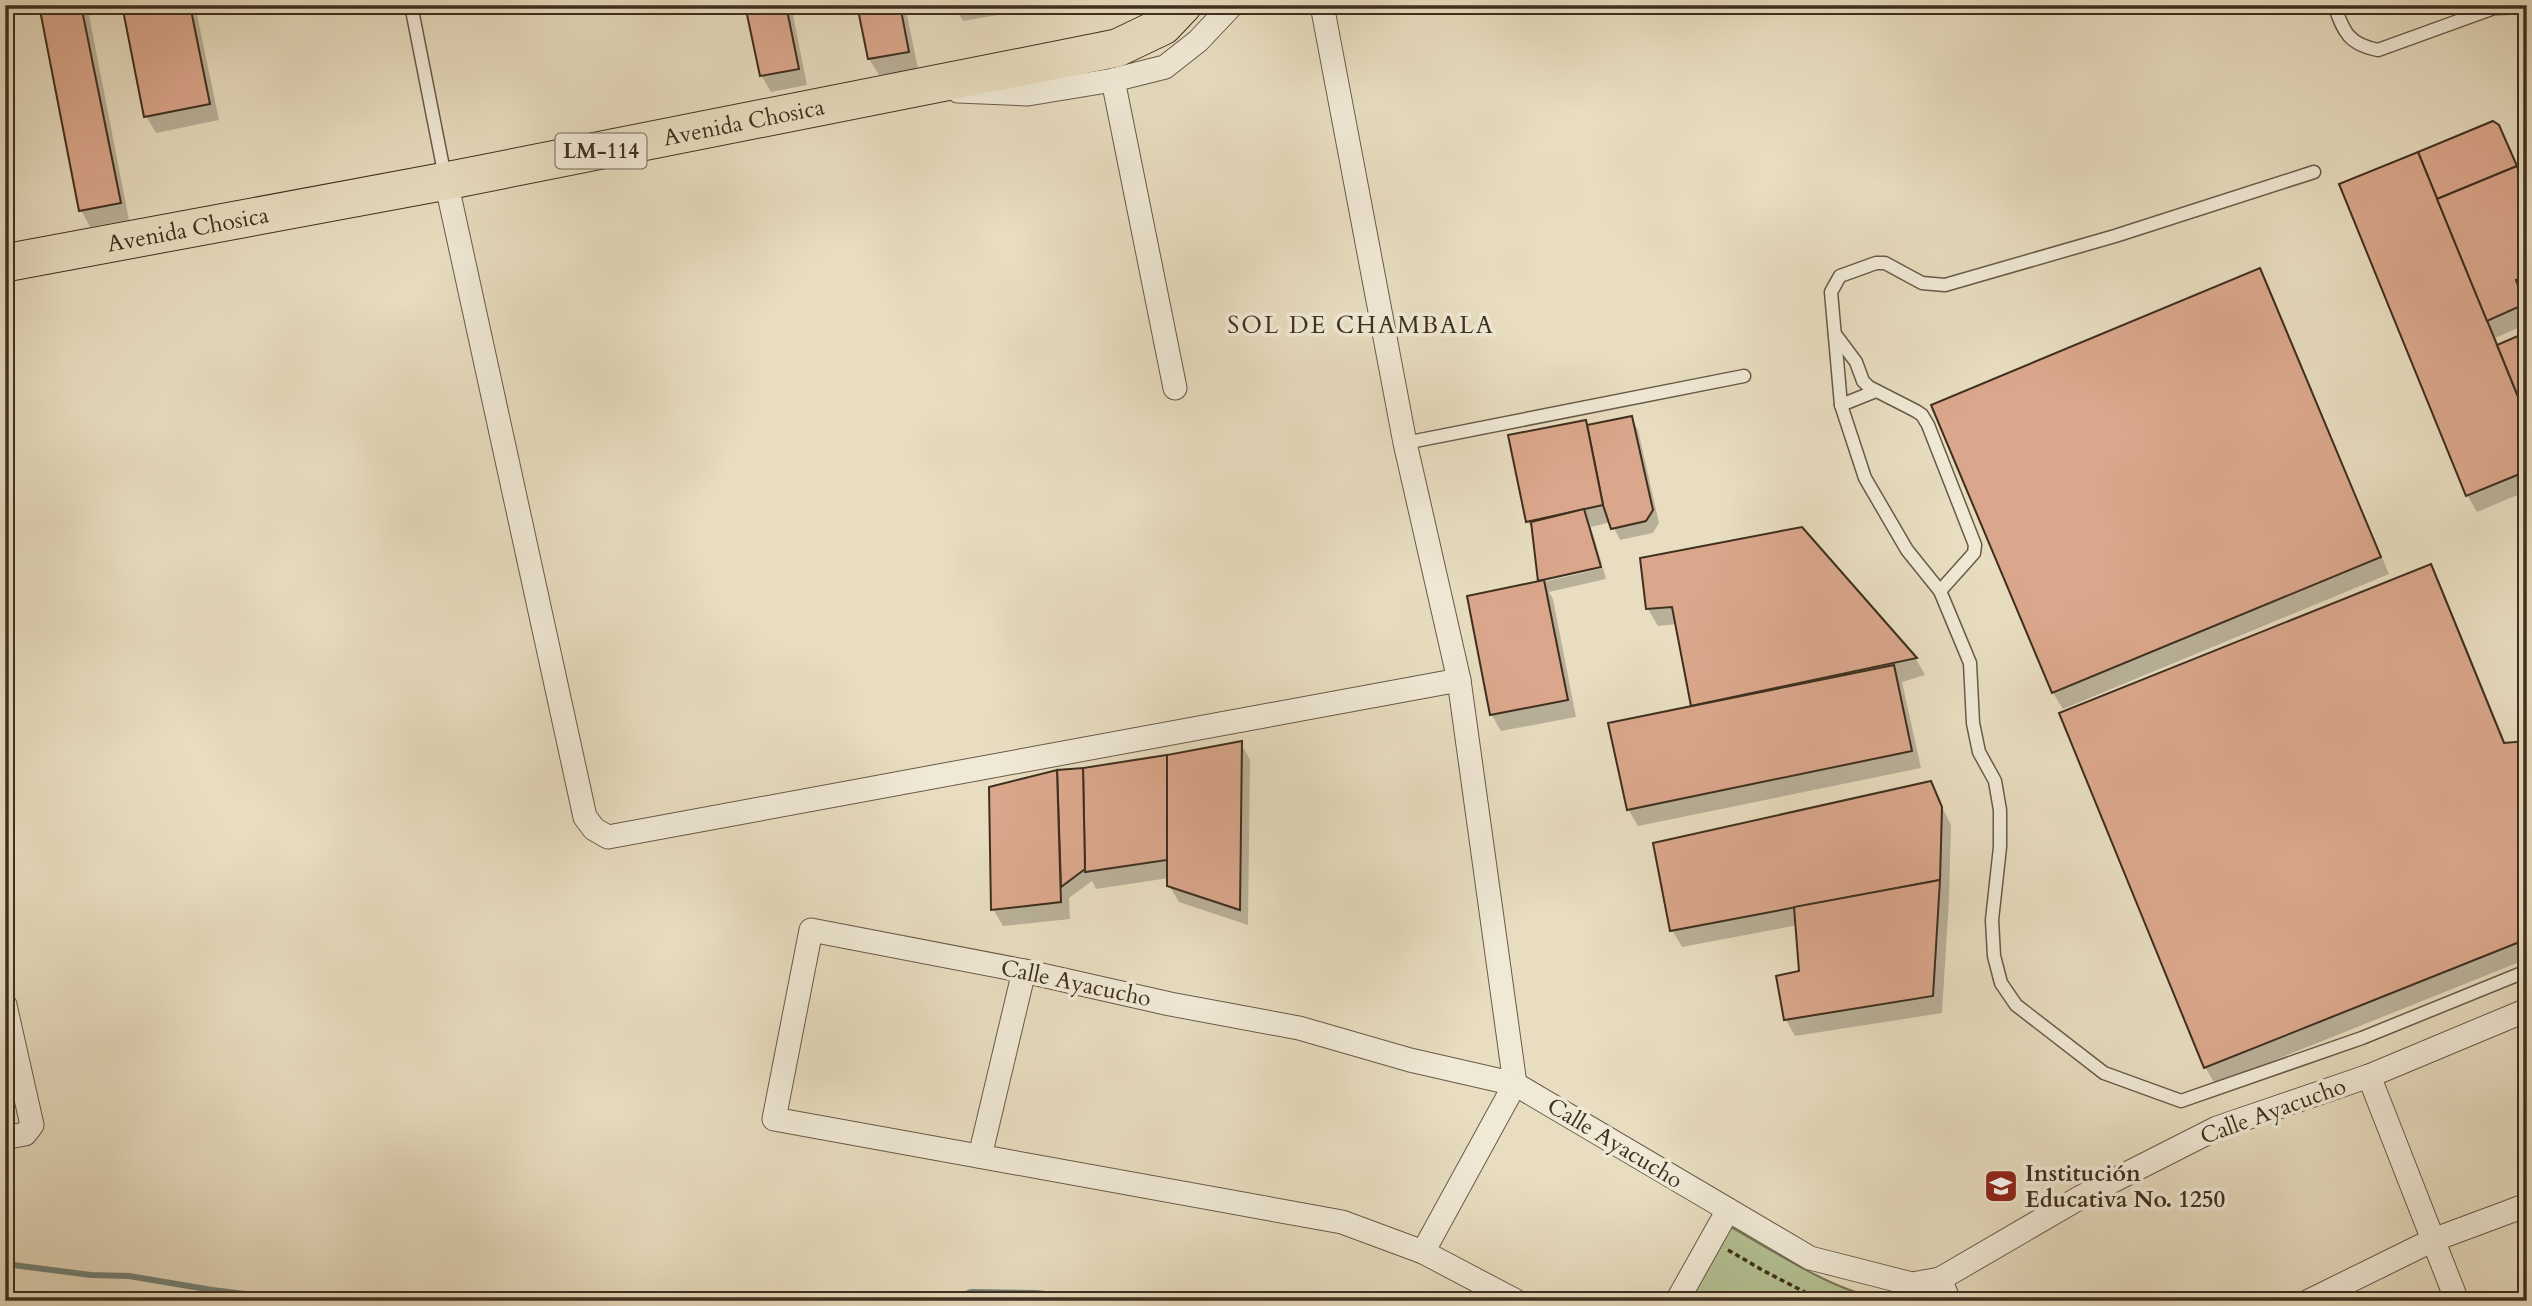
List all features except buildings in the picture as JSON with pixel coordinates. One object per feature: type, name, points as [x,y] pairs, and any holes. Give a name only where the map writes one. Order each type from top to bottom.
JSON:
[{"type":"main road","name":"Avenida Chosica","points":[[5,263],[446,181],[1116,48],[1163,26],[1183,5]]},
{"type":"street","points":[[909,90],[1028,94],[1113,80],[1165,66],[1198,41],[1232,5]]},
{"type":"street","points":[[1320,6],[1405,443],[1459,680],[1515,1084],[1423,1252]]},
{"type":"street","points":[[1113,80],[1175,388]]},
{"type":"street","points":[[446,181],[585,817],[594,829],[608,837],[1459,680]]},
{"type":"street","name":"Calle Ayacucho","points":[[980,1156],[774,1119],[811,930],[1299,1028],[1410,1060],[1515,1084],[1810,1258],[1912,1284],[1940,1279],[2081,1197],[2217,1128],[2369,1076],[2527,1010]]},
{"type":"street","points":[[1024,971],[980,1156],[1342,1222],[1423,1252],[1516,1301]]},
{"type":"street","points":[[5,1005],[32,1125],[25,1134],[5,1135]]},
{"type":"street","points":[[2369,1076],[2457,1301]]},
{"type":"street","points":[[2309,1301],[2433,1240],[2527,1205]]},
{"type":"street","points":[[1677,1301],[1728,1210]]},
{"type":"street","points":[[1940,1279],[1950,1301]]},
{"type":"lane","points":[[411,5],[446,181]]},
{"type":"lane","points":[[2334,5],[2344,33],[2361,46],[2378,50],[2494,8],[2527,7]]},
{"type":"lane","points":[[2314,172],[2115,236],[1945,285],[1922,283],[1885,263],[1875,263],[1840,276],[1831,292],[1841,405],[1865,478],[1907,550],[1940,591],[1970,663],[1973,723],[1979,752],[1995,781],[2000,810],[2000,847],[1992,920],[1994,956],[2001,983],[2017,1005],[2104,1073],[2181,1101],[2362,1038],[2527,971]]},
{"type":"lane","points":[[1835,334],[1856,362],[1863,381],[1876,391],[1922,415],[1975,545],[1974,553],[1940,591]]},
{"type":"lane","points":[[1405,443],[1744,376]]},
{"type":"lane","points":[[1841,405],[1876,391]]},
{"type":"path","points":[[1711,1240],[1822,1301]]},
{"type":"green space","points":[[1724,1223],[1816,1275],[1854,1291],[1887,1298],[1936,1297],[1938,1301],[1683,1301]]},
{"type":"waterway","points":[[5,1264],[91,1275],[129,1276],[303,1301]]},
{"type":"waterway","points":[[947,1301],[971,1292],[1037,1293],[1103,1301]]},
{"type":"place","name":"Institución Educativa No. 1250","points":[[2001,1186]]},
{"type":"district","name":"SOL DE CHAMBALA","points":[[1361,325]]}]
